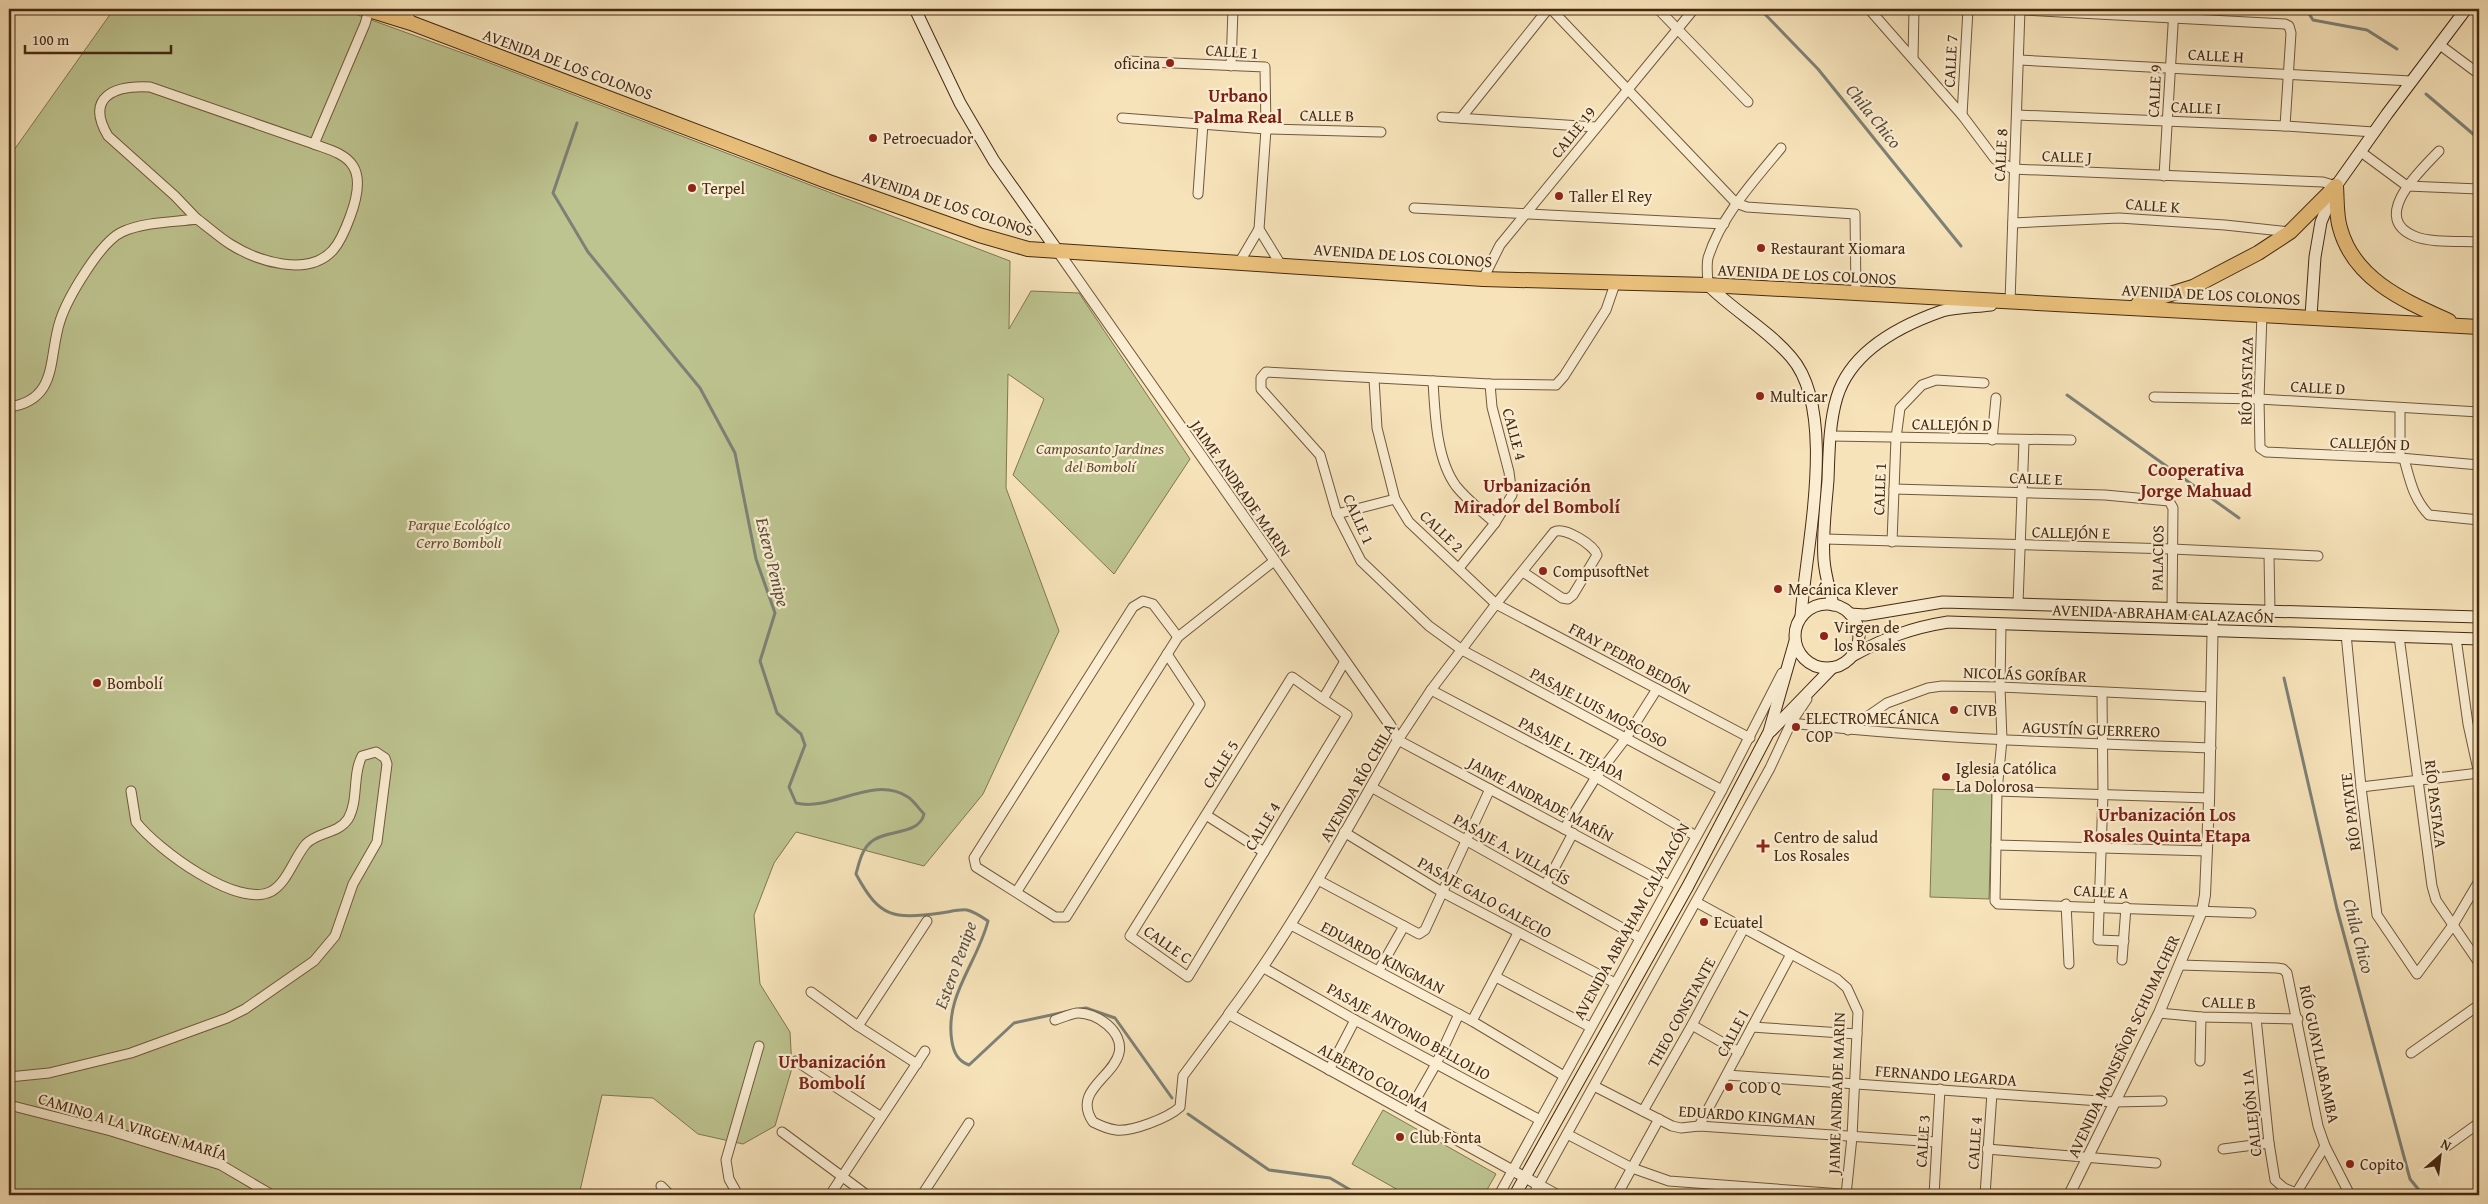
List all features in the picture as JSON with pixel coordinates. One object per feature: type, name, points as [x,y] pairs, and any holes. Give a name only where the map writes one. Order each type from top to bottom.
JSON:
[{"type":"highway","name":"AVENIDA DE LOS COLONOS","points":[[367,9],[411,23],[898,206],[1028,249],[1059,253],[1281,264],[1483,278],[1708,285],[2310,316],[2479,327]]},
{"type":"highway","points":[[2128,307],[2193,287],[2258,253],[2290,232],[2336,186]]},
{"type":"highway","points":[[2336,186],[2339,227],[2350,254],[2384,289],[2457,325]]},
{"type":"main road","points":[[914,9],[960,103],[994,161],[1059,253]]},
{"type":"main road","points":[[2310,316],[2320,222],[2336,186],[2411,81],[2466,9]]},
{"type":"main road","points":[[1708,285],[1724,301],[1769,334],[1793,359],[1809,386],[1813,406],[1815,484],[1800,617],[1795,629],[1795,641],[1799,653],[1811,664],[1822,668],[1842,665],[1852,656],[1859,638],[1858,629],[1850,614],[1833,605],[1818,605],[1800,617]]},
{"type":"main road","points":[[1833,605],[1825,571],[1824,539],[1831,436],[1837,398],[1846,376],[1859,358],[1883,339],[1944,311],[2010,302]]},
{"type":"main road","name":"AVENIDA ABRAHAM CALAZACÓN","points":[[1850,614],[1865,615],[1943,602],[2479,617]]},
{"type":"main road","name":"AVENIDA ABRAHAM CALAZACÓN","points":[[1852,656],[1885,638],[1915,627],[1948,622],[2479,639]]},
{"type":"main road","name":"AVENIDA ABRAHAM CALAZACÓN","points":[[1515,1195],[1688,886],[1770,732],[1795,641]]},
{"type":"main road","name":"AVENIDA ABRAHAM CALAZACÓN","points":[[1770,732],[1832,668]]},
{"type":"street","points":[[314,144],[366,24],[367,9]]},
{"type":"street","points":[[405,9],[411,23]]},
{"type":"street","points":[[1231,66],[1233,9]]},
{"type":"street","points":[[1461,118],[1550,9],[1736,203],[1747,207],[1855,214],[1856,294]]},
{"type":"street","points":[[1658,9],[1748,102]]},
{"type":"street","name":"CALLE 19","points":[[1483,278],[1500,245],[1694,9]]},
{"type":"street","points":[[1869,9],[1962,115],[1995,159],[2013,169]]},
{"type":"street","points":[[1913,58],[1914,9]]},
{"type":"street","name":"CALLE 7","points":[[1962,115],[1968,9]]},
{"type":"street","points":[[2006,9],[2174,13],[2285,24],[2289,26],[2291,33],[2285,126]]},
{"type":"street","name":"CALLE 8","points":[[2010,302],[2013,169],[2020,60],[2020,9]]},
{"type":"street","name":"CALLE 9","points":[[2164,176],[2174,13]]},
{"type":"street","points":[[2440,45],[2479,74]]},
{"type":"street","name":"CALLE H","points":[[2020,60],[2411,81]]},
{"type":"street","name":"CALLE 1","points":[[1127,61],[1265,68],[1266,129],[1259,229],[1239,263]]},
{"type":"street","points":[[133,86],[150,86],[314,144],[340,154],[352,164],[359,177],[354,208],[344,234],[333,250],[321,259],[297,266],[248,254],[230,244],[197,219],[176,196],[108,136],[100,123],[99,108],[105,98],[116,90],[133,86]]},
{"type":"street","name":"CALLE I","points":[[2017,115],[2285,126],[2374,132]]},
{"type":"street","points":[[1442,117],[1596,127]]},
{"type":"street","name":"CALLE B","points":[[1122,118],[1266,129],[1381,132]]},
{"type":"street","points":[[1198,194],[1203,123]]},
{"type":"street","points":[[1708,285],[1707,260],[1724,224],[1736,203],[1781,148]]},
{"type":"street","points":[[2439,151],[2407,186],[2399,200],[2396,214],[2404,230],[2415,237],[2479,242]]},
{"type":"street","points":[[2361,152],[2407,186],[2479,189]]},
{"type":"street","name":"CALLE J","points":[[2013,169],[2323,182],[2336,186]]},
{"type":"street","points":[[1414,208],[1724,224]]},
{"type":"street","name":"CALLE K","points":[[2013,223],[2119,218],[2224,225],[2290,232]]},
{"type":"street","points":[[9,407],[27,403],[39,394],[52,370],[59,323],[67,302],[100,251],[111,240],[122,232],[143,226],[197,219]]},
{"type":"street","points":[[1259,229],[1281,264]]},
{"type":"street","name":"JAIME ANDRADE MARIN","points":[[1059,253],[1390,725],[1398,740]]},
{"type":"street","points":[[1374,379],[1556,385],[1564,376],[1602,316],[1616,282]]},
{"type":"street","name":"RÍO PASTAZA","points":[[2260,448],[2259,399],[2262,314]]},
{"type":"street","name":"CALLE 1","points":[[1374,379],[1266,372],[1261,378],[1261,389],[1320,455],[1337,514],[1361,560],[1429,626],[1462,650]]},
{"type":"street","name":"CALLE 2","points":[[1374,379],[1377,428],[1395,499],[1409,522],[1496,604]]},
{"type":"street","points":[[1896,438],[1900,408],[1922,385],[1936,380],[1984,384]]},
{"type":"street","points":[[1434,381],[1435,423],[1449,475],[1462,494],[1495,523],[1458,568]]},
{"type":"street","name":"CALLE 4","points":[[1490,384],[1492,407],[1513,490],[1510,500],[1495,523]]},
{"type":"street","name":"CALLE D","points":[[2154,397],[2259,399],[2479,412]]},
{"type":"street","points":[[1992,440],[1996,398]]},
{"type":"street","points":[[2400,408],[2402,458],[2412,490],[2420,505],[2429,515],[2479,520]]},
{"type":"street","name":"CALLEJÓN D","points":[[1831,436],[2024,441],[2071,440]]},
{"type":"street","name":"CALLE 1","points":[[1892,542],[1896,438]]},
{"type":"street","points":[[2018,604],[2024,441]]},
{"type":"street","name":"CALLEJÓN D","points":[[2260,448],[2272,454],[2402,458],[2479,465]]},
{"type":"street","name":"CALLE E","points":[[1894,489],[2022,492],[2163,499],[2169,501],[2173,508]]},
{"type":"street","points":[[1337,514],[1395,499]]},
{"type":"street","name":"PALACIOS","points":[[2172,609],[2173,508]]},
{"type":"street","name":"AVENIDA RÍO CHILA","points":[[1230,1014],[1264,968],[1291,925],[1398,740],[1431,690],[1496,604],[1557,530],[1568,532],[1593,549],[1597,555],[1573,595],[1568,598],[1562,598],[1523,572]]},
{"type":"street","name":"CALLEJÓN E","points":[[1824,539],[2172,549],[2318,556]]},
{"type":"street","points":[[2269,555],[2270,612]]},
{"type":"street","points":[[1016,891],[1178,637],[1274,561]]},
{"type":"street","points":[[1167,654],[1200,704],[1066,917],[1055,917],[976,867],[974,858],[1133,607],[1143,601],[1153,604],[1178,637]]},
{"type":"street","name":"FRAY PEDRO BEDÓN","points":[[1496,604],[1750,738]]},
{"type":"street","name":"AVENIDA MONSEÑOR SCHUMACHER","points":[[2069,1195],[2159,1014],[2202,911],[2207,851],[2211,748],[2213,610]]},
{"type":"street","points":[[2001,624],[2000,687],[2002,740],[1996,791],[1996,845],[2207,851]]},
{"type":"street","name":"RÍO PATATE","points":[[2346,634],[2361,787],[2378,915],[2416,974],[2452,925]]},
{"type":"street","name":"RÍO PASTAZA","points":[[2399,636],[2432,886],[2436,900],[2479,963]]},
{"type":"street","points":[[2361,787],[2479,773],[2468,724],[2456,638]]},
{"type":"street","name":"PASAJE LUIS MOSCOSO","points":[[1462,650],[1722,790]]},
{"type":"street","points":[[1323,699],[1345,661]]},
{"type":"street","name":"AVENIDA ABRAHAM CALAZACÓN","points":[[1499,1195],[1722,790],[1788,662]]},
{"type":"street","name":"CALLE 5","points":[[1130,936],[1292,677],[1323,699]]},
{"type":"street","name":"AVENIDA ABRAHAM CALAZACÓN","points":[[1533,1195],[1770,768],[1791,723],[1815,686]]},
{"type":"street","name":"NICOLÁS GORÍBAR","points":[[1848,730],[1887,703],[1928,688],[2000,687],[2212,697]]},
{"type":"street","points":[[1546,884],[1596,776],[1626,738],[1657,689]]},
{"type":"street","name":"PASAJE L. TEJADA","points":[[1431,690],[1596,776],[1696,836]]},
{"type":"street","points":[[2102,693],[2103,794],[2098,940],[2124,941]]},
{"type":"street","name":"CALLE 4","points":[[1188,977],[1347,715],[1323,699]]},
{"type":"street","name":"AGUSTÍN GUERRERO","points":[[1791,723],[1848,730],[2002,740],[2211,748]]},
{"type":"street","name":"JAIME ANDRADE MARÍN","points":[[1398,740],[1669,886]]},
{"type":"street","name":"CAMINO A LA VIRGEN MARÍA","points":[[9,1077],[49,1073],[131,1053],[227,1018],[246,1009],[314,961],[335,936],[353,884],[377,842],[388,772],[385,758],[381,754],[369,753],[362,756],[353,806],[344,823],[306,844],[278,886],[271,891],[258,895],[230,889],[187,866],[136,822],[131,791]]},
{"type":"street","name":"PASAJE A. VILLACÍS","points":[[1371,787],[1640,938]]},
{"type":"street","points":[[1318,880],[1419,934],[1423,932],[1490,789]]},
{"type":"street","points":[[1996,791],[2209,798]]},
{"type":"street","points":[[1206,815],[1264,852]]},
{"type":"street","name":"PASAJE GALO GALECIO","points":[[1344,832],[1442,892],[1615,983]]},
{"type":"street","name":"CALLE A","points":[[1996,845],[1993,896],[1998,904],[2066,904],[2251,913]]},
{"type":"street","points":[[2452,925],[2479,881]]},
{"type":"street","name":"JAIME ANDRADE MARIN","points":[[1696,902],[1837,979],[1848,988],[1858,1012],[1852,1137],[1846,1195]]},
{"type":"street","points":[[2066,904],[2069,964]]},
{"type":"street","points":[[2122,960],[2126,907]]},
{"type":"street","points":[[858,1026],[927,921]]},
{"type":"street","name":"EDUARDO KINGMAN","points":[[1291,925],[1472,1021],[1564,1076]]},
{"type":"street","points":[[1379,970],[1404,926]]},
{"type":"street","name":"THEO CONSTANTE","points":[[1643,1111],[1744,928]]},
{"type":"street","points":[[1472,1021],[1518,933]]},
{"type":"street","name":"CALLE C","points":[[1130,936],[1188,977]]},
{"type":"street","name":"CALLE I","points":[[1699,1126],[1791,954]]},
{"type":"street","name":"RÍO GUAYLLABAMBA","points":[[2180,965],[2277,968],[2283,969],[2288,973],[2318,1126],[2325,1146],[2350,1195]]},
{"type":"street","name":"PASAJE ANTONIO BELLOLIO","points":[[1264,968],[1355,1020],[1540,1120]]},
{"type":"street","points":[[1496,977],[1590,1027]]},
{"type":"street","points":[[811,992],[858,1026],[918,1064]]},
{"type":"street","points":[[2411,1053],[2479,1005]]},
{"type":"street","points":[[1055,1020],[1077,1013],[1104,1022],[1117,1035],[1120,1046],[1118,1057],[1092,1091],[1087,1106],[1093,1122],[1118,1131],[1135,1128],[1174,1112],[1180,1107],[1183,1076],[1230,1014]]},
{"type":"street","name":"ALBERTO COLOMA","points":[[1230,1014],[1328,1070],[1557,1195]]},
{"type":"street","points":[[1408,1113],[1436,1064],[1459,1014]]},
{"type":"street","name":"CALLE B","points":[[2159,1014],[2298,1019]]},
{"type":"street","points":[[2200,1061],[2201,1017]]},
{"type":"street","name":"CALLEJÓN 1A","points":[[2256,1018],[2269,1143],[2275,1180],[2284,1188],[2296,1194]]},
{"type":"street","points":[[1328,1070],[1355,1020]]},
{"type":"street","points":[[1692,1025],[1739,1052]]},
{"type":"street","points":[[1752,1027],[1857,1034]]},
{"type":"street","points":[[738,1195],[729,1179],[726,1160],[760,1046]]},
{"type":"street","points":[[830,1195],[880,1116],[918,1064],[925,1051]]},
{"type":"street","points":[[796,1062],[880,1116]]},
{"type":"street","name":"FERNANDO LEGARDA","points":[[1727,1075],[2114,1102],[2162,1101]]},
{"type":"street","name":"EDUARDO KINGMAN","points":[[1594,1086],[1681,1128],[1699,1126],[1936,1142]]},
{"type":"street","name":"CALLE 3","points":[[1934,1195],[1940,1089]]},
{"type":"street","name":"CALLE 4","points":[[1985,1195],[1992,1093]]},
{"type":"street","name":"CAMINO A LA VIRGEN MARÍA","points":[[9,1105],[111,1132],[222,1165],[272,1195]]},
{"type":"street","points":[[1617,1195],[1659,1119]]},
{"type":"street","points":[[922,1195],[969,1124]]},
{"type":"street","points":[[2447,1146],[2479,1124]]},
{"type":"street","points":[[782,1132],[867,1195]]},
{"type":"street","points":[[1568,1134],[1632,1168],[1669,1181],[1855,1195]]},
{"type":"street","points":[[2223,1149],[2269,1143]]},
{"type":"street","points":[[2296,1194],[2325,1146]]},
{"type":"street","points":[[1987,1149],[2156,1162]]},
{"type":"street","points":[[661,1186],[670,1195]]},
{"type":"green space","name":"Parque Ecológico Cerro Bomboli","points":[[114,9],[341,9],[482,60],[1010,261],[1009,329],[1031,291],[1079,293],[1190,459],[1114,574],[1013,475],[1044,399],[1008,374],[1006,488],[1059,631],[983,794],[924,866],[796,832],[774,863],[754,915],[760,984],[790,1032],[792,1068],[775,1126],[743,1144],[698,1134],[653,1098],[602,1095],[579,1195],[9,1195],[9,157]]},
{"type":"green space","points":[[1933,789],[1992,791],[1989,899],[1930,897]]},
{"type":"green space","name":"Club Fonta","points":[[1383,1110],[1496,1174],[1484,1195],[1407,1195],[1352,1164]]},
{"type":"waterway","name":"Chila Chico","points":[[1760,9],[1818,69],[1961,246]]},
{"type":"waterway","points":[[2306,9],[2313,20],[2367,30],[2397,49]]},
{"type":"waterway","points":[[2426,94],[2479,139]]},
{"type":"waterway","name":"Estero Penipe","points":[[577,123],[553,193],[588,252],[700,388],[735,453],[756,559],[775,613],[760,661],[777,713],[801,734],[805,745],[789,787],[796,803],[824,803],[867,791],[895,791],[908,797],[924,814],[916,826],[884,835],[871,842],[863,852],[856,874],[873,900],[890,913],[911,916],[967,910],[976,913],[988,921],[977,952],[957,995],[953,1010],[951,1025],[952,1042],[959,1059],[969,1065],[1014,1023],[1065,1012]]},
{"type":"waterway","name":"Chila Chico","points":[[2067,395],[2239,518]]},
{"type":"waterway","name":"Chila Chico","points":[[2284,678],[2337,909],[2410,1179],[2423,1195]]},
{"type":"waterway","name":"Estero Penipe","points":[[1079,1009],[1086,1008],[1115,1018],[1172,1098]]},
{"type":"waterway","name":"Estero Penipe","points":[[1188,1114],[1269,1170],[1330,1178],[1359,1195]]},
{"type":"place","name":"oficina","points":[[1170,63]]},
{"type":"place","name":"Petroecuador","points":[[873,138]]},
{"type":"place","name":"Terpel","points":[[692,188]]},
{"type":"place","name":"Taller El Rey","points":[[1559,196]]},
{"type":"place","name":"Restaurant Xiomara","points":[[1761,248]]},
{"type":"place","name":"Multicar","points":[[1760,396]]},
{"type":"place","name":"CompusoftNet","points":[[1543,571]]},
{"type":"place","name":"Mecánica Klever","points":[[1778,589]]},
{"type":"place","name":"Virgen de los Rosales","points":[[1824,636]]},
{"type":"place","name":"Bombolí","points":[[97,683]]},
{"type":"place","name":"CIVB","points":[[1954,710]]},
{"type":"place","name":"ELECTROMECÁNICA COP","points":[[1796,727]]},
{"type":"place","name":"Iglesia Católica La Dolorosa","points":[[1946,777]]},
{"type":"place","name":"Centro de salud Los Rosales","points":[[1763,846]]},
{"type":"place","name":"Ecuatel","points":[[1704,922]]},
{"type":"place","name":"COD Q","points":[[1729,1087]]},
{"type":"place","name":"Club Fonta","points":[[1400,1137]]},
{"type":"place","name":"Copito","points":[[2350,1164]]},
{"type":"district","name":"Urbano Palma Real","points":[[1238,105]]},
{"type":"district","name":"Cooperativa Jorge Mahuad","points":[[2196,479]]},
{"type":"district","name":"Urbanización Mirador del Bombolí","points":[[1537,495]]},
{"type":"district","name":"Urbanización Los Rosales Quinta Etapa","points":[[2167,824]]},
{"type":"district","name":"Urbanización Bombolí","points":[[832,1071]]},
{"type":"park label","name":"Camposanto Jardines del Bombolí","points":[[1100,457]]}]
